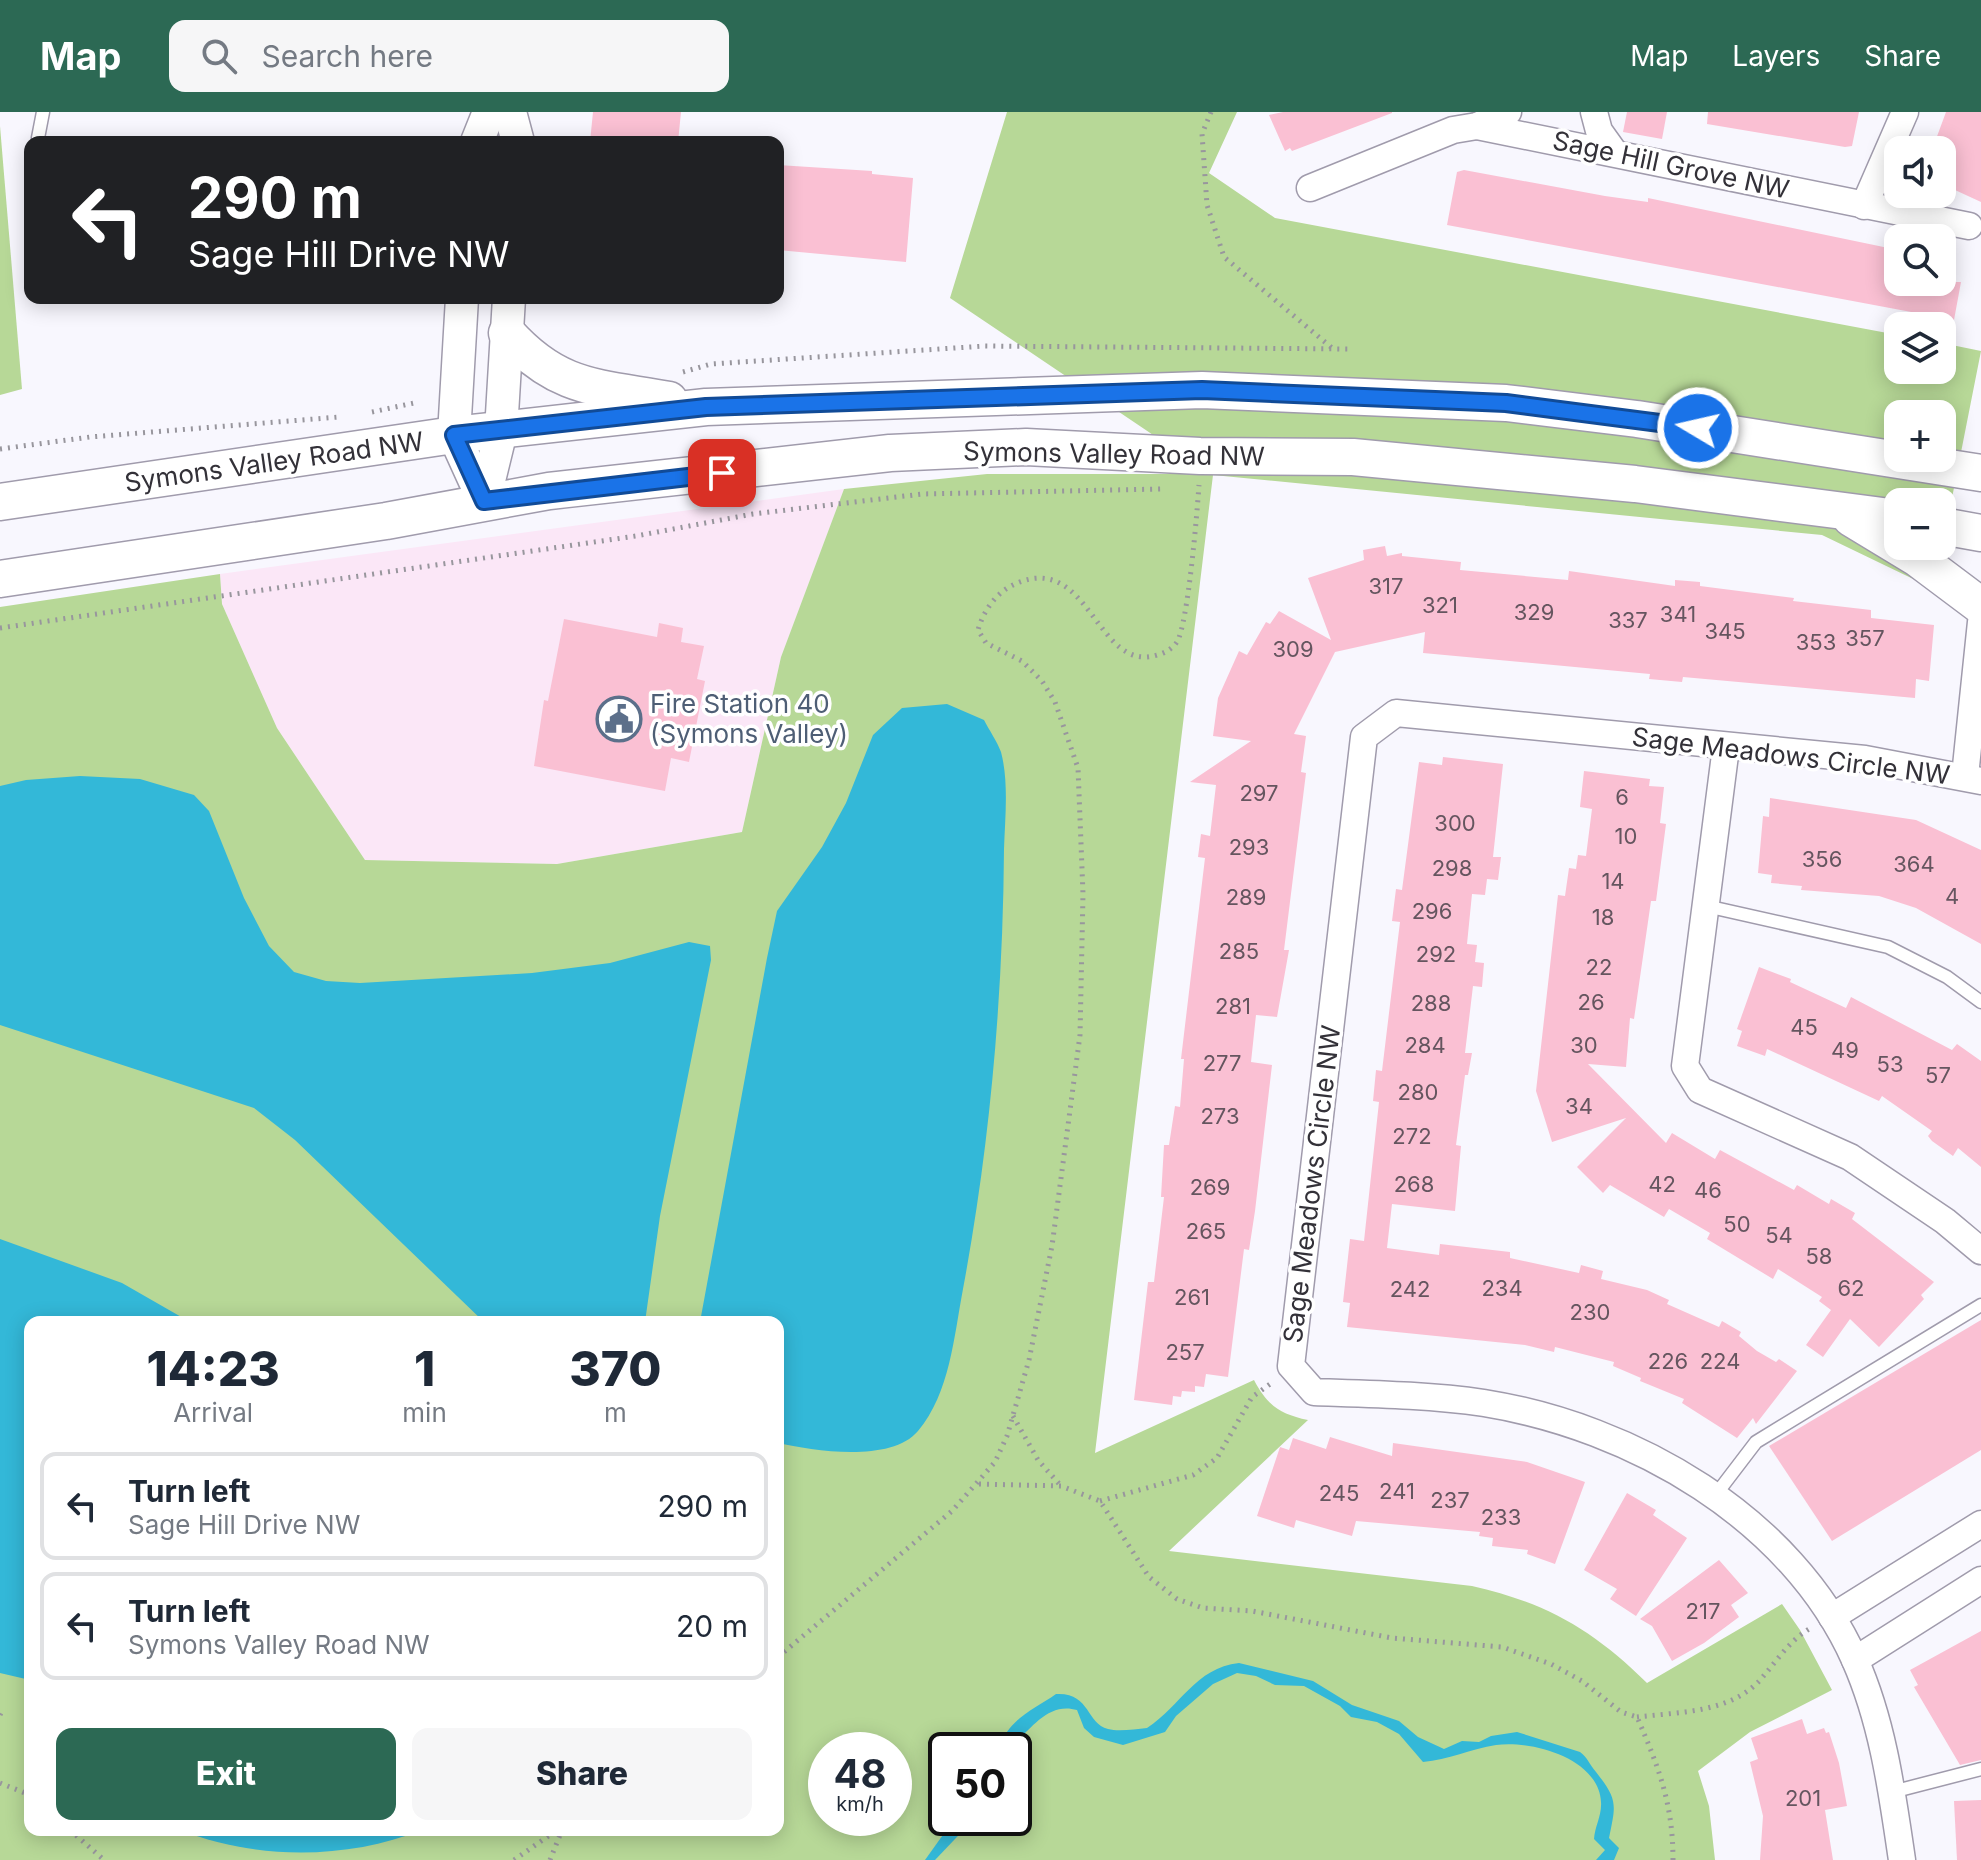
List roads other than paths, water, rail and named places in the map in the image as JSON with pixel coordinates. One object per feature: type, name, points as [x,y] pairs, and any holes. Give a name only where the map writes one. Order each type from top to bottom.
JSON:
[{"type":"main road","points":[[507,333],[542,368],[568,382],[706,407]]},
{"type":"main road","name":"Symons Valley Road NW","points":[[0,502],[454,435],[706,407],[1202,390],[1359,394],[1506,403],[1637,419],[1981,473]]},
{"type":"main road","name":"Symons Valley Road NW","points":[[0,579],[386,521],[484,501],[890,453],[1026,447],[1195,477],[1353,457],[1832,507],[1884,516]]},
{"type":"main road","points":[[1832,507],[1917,558],[1981,606]]},
{"type":"main road","points":[[1956,529],[1981,533]]},
{"type":"street","points":[[479,136],[489,112]]},
{"type":"street","points":[[510,112],[516,136]]},
{"type":"street","name":"Sage Hill Grove NW","points":[[1310,188],[1453,130],[1477,126],[1508,112]]},
{"type":"street","points":[[1594,112],[1599,131],[1614,152]]},
{"type":"street","points":[[1864,206],[1905,112]]},
{"type":"street","name":"Sage Hill Grove NW","points":[[1477,126],[1969,226]]},
{"type":"street","points":[[462,304],[454,435],[484,501]]},
{"type":"street","points":[[484,501],[501,431],[509,304]]},
{"type":"street","name":"Sage Meadows Circle NW","points":[[1902,1860],[1885,1750],[1855,1660],[1832,1617],[1799,1574],[1750,1521],[1673,1470],[1594,1432],[1486,1404],[1401,1394],[1314,1392],[1291,1366],[1364,737],[1396,713],[1865,759],[1973,778],[1981,622]]},
{"type":"street","points":[[1726,747],[1685,1066],[1700,1090],[1850,1157],[1945,1221],[1981,1251]]},
{"type":"street","points":[[1832,1617],[1981,1524]]},
{"type":"street","points":[[1855,1660],[1981,1580]]},
{"type":"lane","points":[[38,136],[43,112]]},
{"type":"lane","points":[[1706,906],[1888,947],[1947,977],[1981,1002]]},
{"type":"lane","points":[[1714,1497],[1756,1442],[1981,1305]]},
{"type":"lane","points":[[1892,1792],[1981,1769]]},
{"type":"water","points":[[947,704],[984,720],[1001,752],[1006,800],[1001,959],[988,1125],[957,1326],[944,1382],[929,1416],[906,1441],[890,1448],[851,1452],[811,1449],[784,1444],[784,1316],[701,1316],[777,911],[822,847],[846,803],[873,735],[902,708]]},
{"type":"water","points":[[80,776],[140,779],[194,795],[209,811],[244,898],[269,946],[294,972],[326,981],[360,983],[532,973],[610,963],[689,942],[710,946],[711,960],[660,1216],[646,1316],[478,1316],[295,1140],[254,1108],[0,1025],[0,786],[26,780]]},
{"type":"water","points":[[0,1239],[122,1283],[180,1316],[24,1316],[24,1679],[0,1673]]},
{"type":"water","points":[[1239,1663],[1313,1681],[1352,1705],[1399,1721],[1418,1737],[1444,1749],[1462,1741],[1479,1742],[1491,1736],[1517,1732],[1580,1752],[1612,1796],[1614,1810],[1609,1838],[1619,1848],[1614,1860],[1596,1860],[1605,1850],[1594,1839],[1601,1802],[1589,1774],[1576,1763],[1544,1749],[1510,1744],[1423,1762],[1399,1734],[1377,1722],[1351,1717],[1340,1706],[1304,1686],[1275,1685],[1256,1676],[1237,1673],[1213,1684],[1176,1716],[1165,1732],[1123,1745],[1094,1737],[1084,1728],[1077,1710],[1067,1708],[1050,1712],[1026,1732],[1007,1732],[1014,1723],[1056,1694],[1075,1698],[1095,1721],[1108,1729],[1147,1728],[1200,1680],[1224,1666]]},
{"type":"water","points":[[197,1836],[405,1836],[363,1847],[301,1852],[239,1847]]},
{"type":"water","points":[[942,1836],[958,1836],[935,1860],[925,1860]]},
{"type":"place","name":"Fire Station 40 (Symons Valley)","points":[[619,719]]}]
